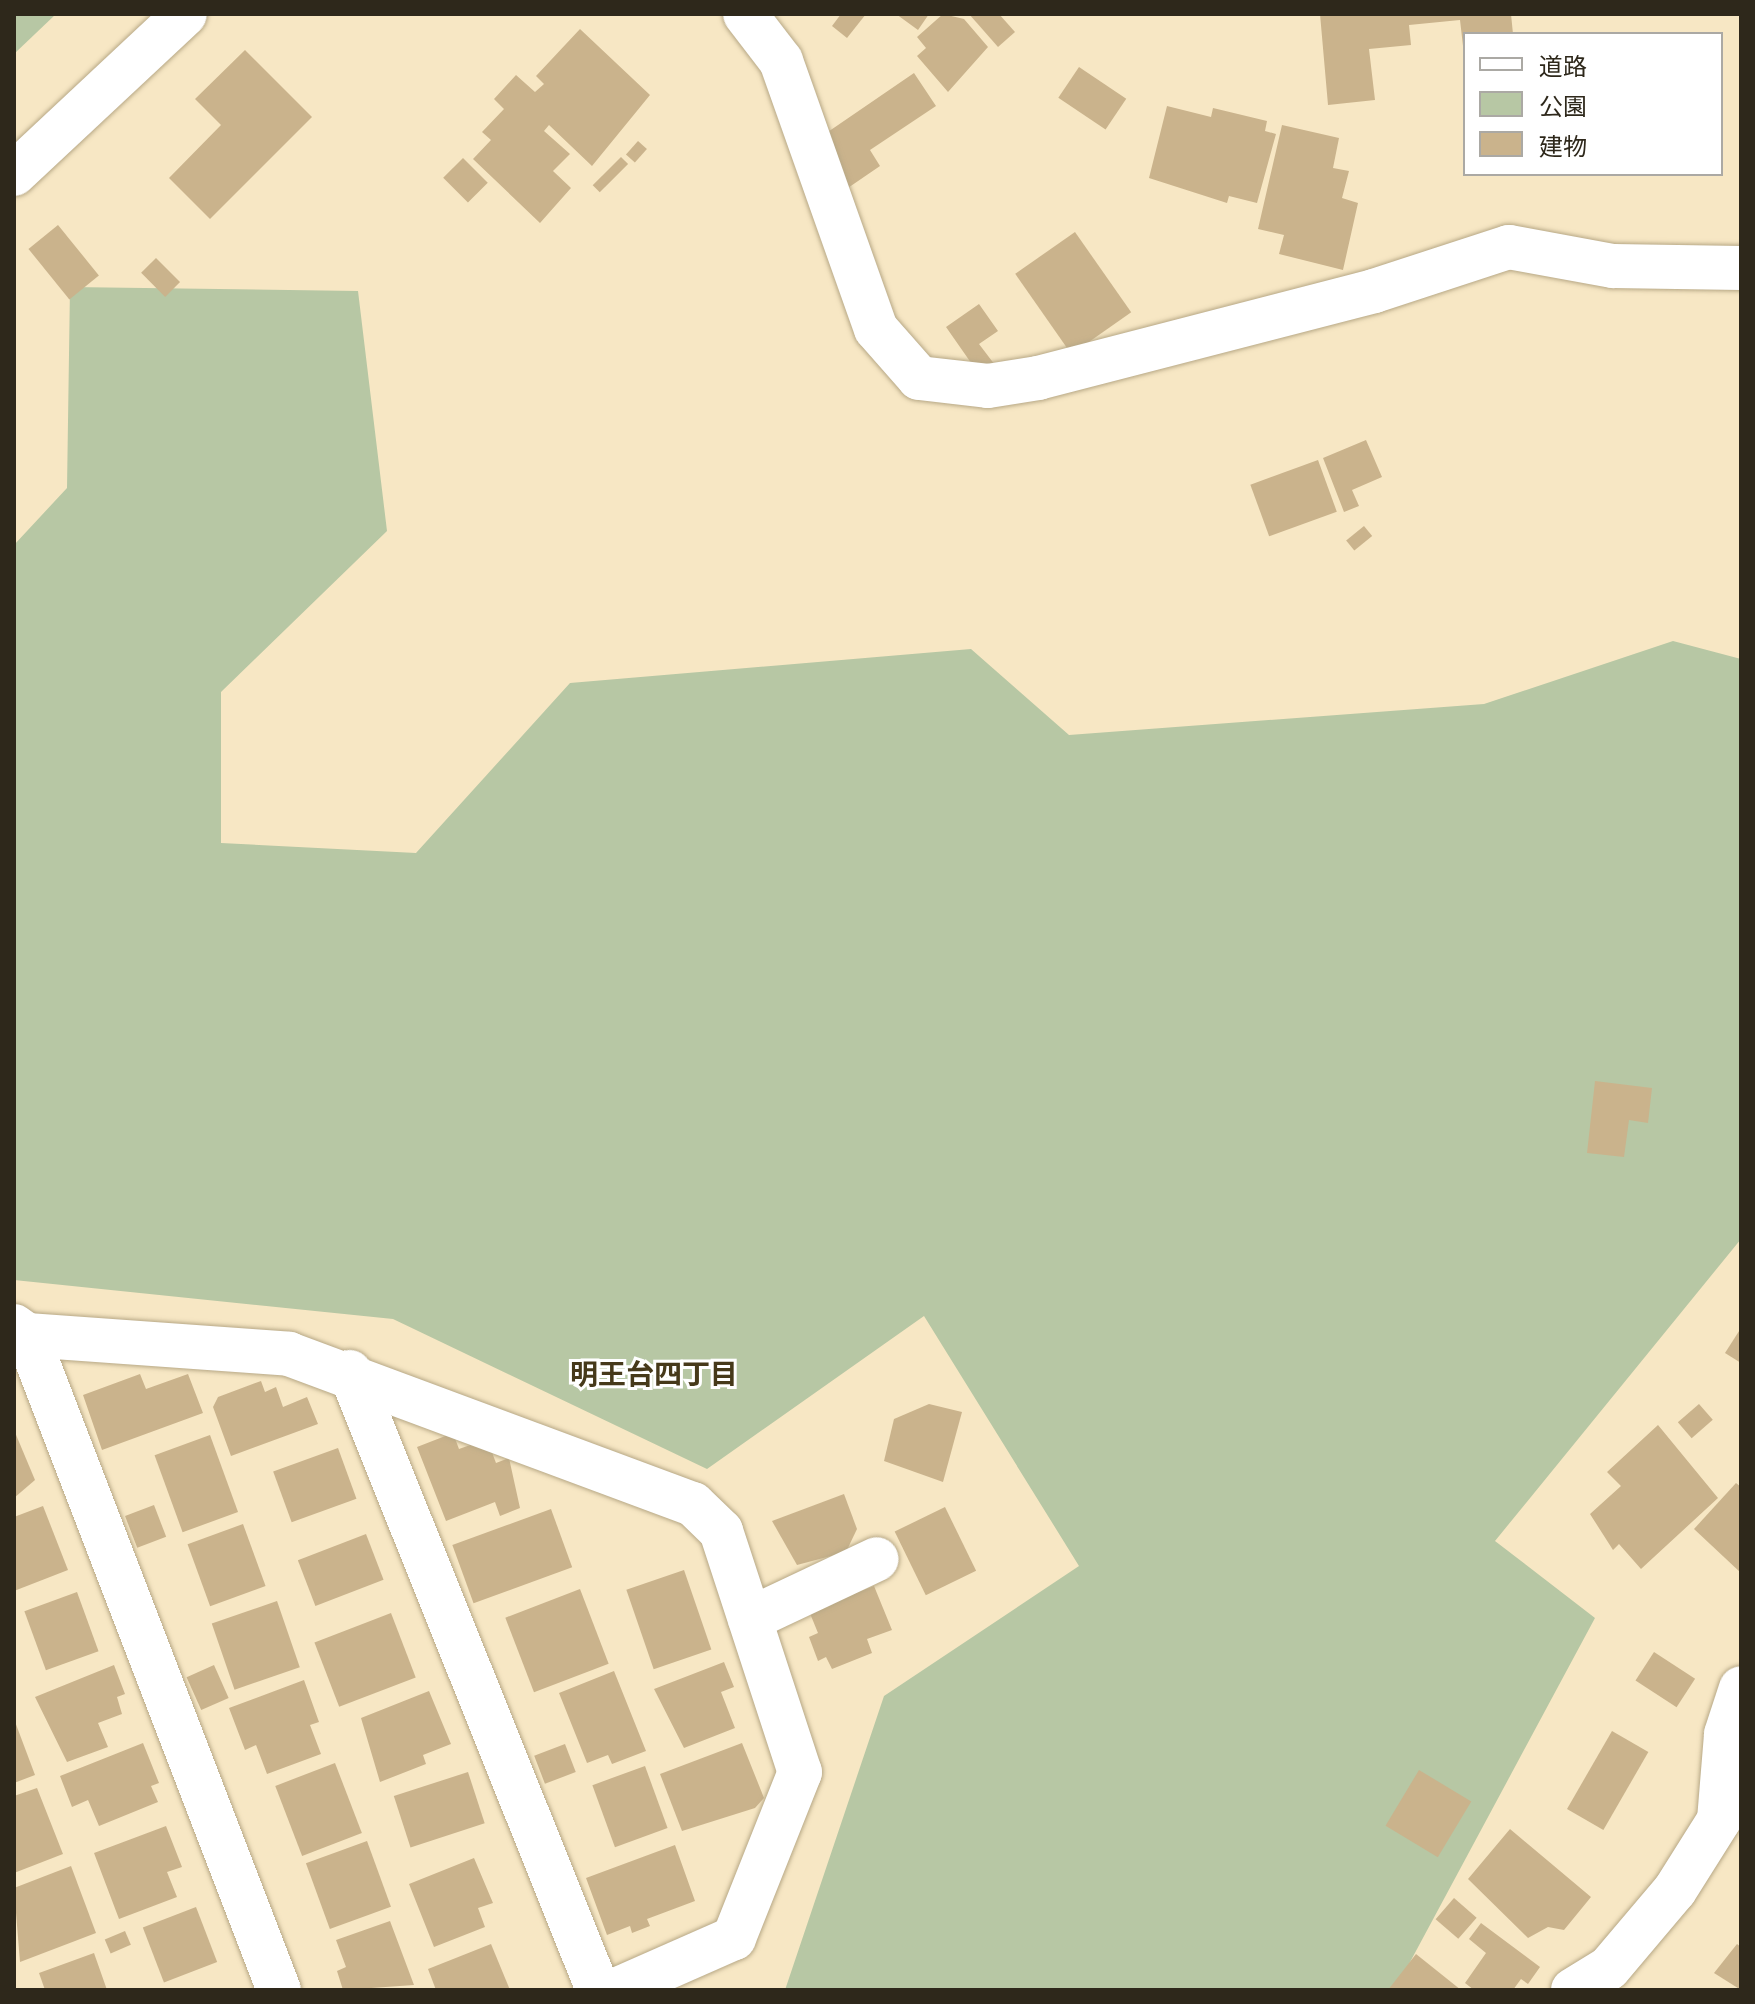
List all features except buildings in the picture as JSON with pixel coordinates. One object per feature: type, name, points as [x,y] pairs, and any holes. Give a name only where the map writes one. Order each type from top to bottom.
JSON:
[{"type":"street","points":[[14,174],[185,14]]},
{"type":"street","points":[[745,14],[781,61],[876,329],[919,378],[988,386],[1038,378],[1359,295],[1509,247],[1613,266],[1741,268]]},
{"type":"street","points":[[279,1990],[21,1330],[289,1354],[350,1372],[693,1504],[721,1531],[800,1772],[734,1938],[616,1990]]},
{"type":"street","points":[[350,1372],[598,1990]]},
{"type":"street","points":[[750,1619],[877,1559]]},
{"type":"street","points":[[1573,1990],[1609,1968],[1675,1890],[1719,1820],[1726,1734],[1741,1688]]},
{"type":"green space","points":[[14,14],[56,14],[14,54]]},
{"type":"green space","points":[[70,287],[358,291],[387,531],[221,692],[221,843],[416,853],[570,683],[971,649],[1069,735],[1484,704],[1673,641],[1741,659],[1741,1239],[1495,1541],[1595,1618],[1395,1990],[785,1990],[884,1696],[1079,1566],[924,1316],[707,1469],[393,1319],[14,1280],[14,545],[67,488]]},
{"type":"district","name":"明王台四丁目","points":[[654,1374]]}]
